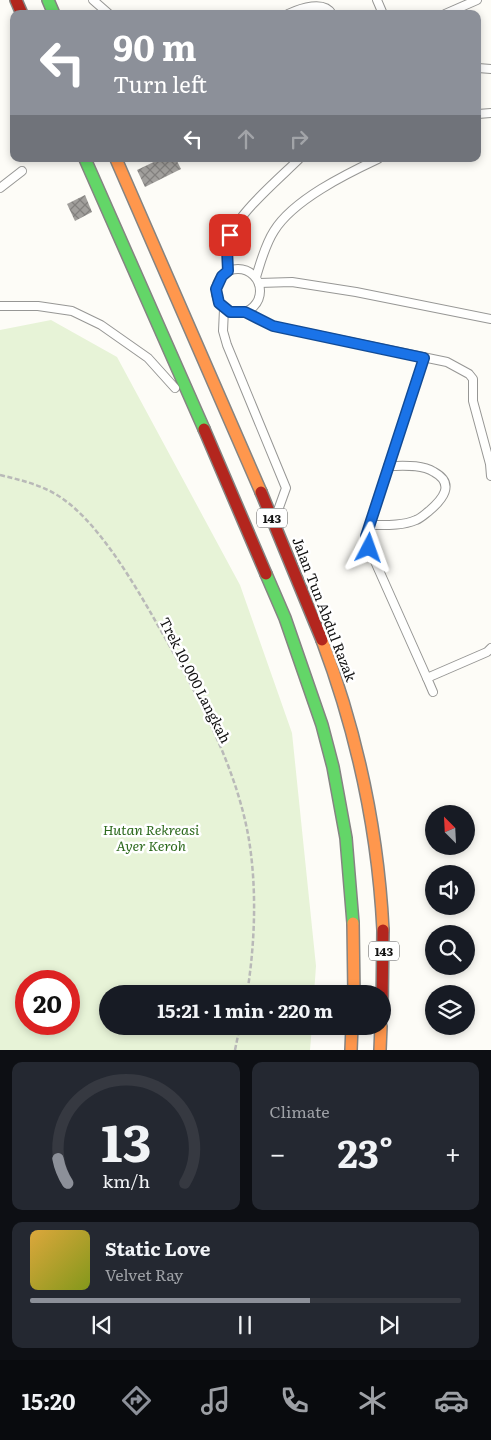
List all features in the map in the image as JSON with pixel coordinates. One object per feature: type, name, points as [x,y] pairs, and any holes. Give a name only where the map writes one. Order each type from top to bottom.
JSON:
[{"type":"highway","name":"143","points":[[86,162],[197,412],[285,618],[322,725],[333,768],[346,838],[354,929],[354,985]]},
{"type":"highway","name":"Jalan Tun Abdul Razak","points":[[117,162],[274,521],[329,658],[346,708],[358,755],[381,891],[384,941],[383,985]]},
{"type":"highway","points":[[351,1050],[352,1035]]},
{"type":"highway","points":[[380,1050],[381,1035]]},
{"type":"lane","points":[[93,0],[104,10]]},
{"type":"lane","points":[[454,10],[477,0]]},
{"type":"lane","points":[[298,10],[315,3],[324,4],[330,10]]},
{"type":"lane","points":[[287,162],[290,168]]},
{"type":"lane","points":[[228,271],[227,249],[230,235],[263,193],[296,162]]},
{"type":"lane","points":[[245,312],[256,304],[260,298],[257,280],[264,252],[274,230],[286,216],[304,201],[373,162]]},
{"type":"lane","points":[[0,188],[22,171]]},
{"type":"lane","points":[[491,319],[356,292],[292,282],[257,280],[250,272],[243,269],[228,271],[222,276],[216,289],[219,303],[230,312],[245,312],[273,326],[447,362],[469,374],[473,379],[473,401],[490,464],[491,476]]},
{"type":"lane","points":[[0,306],[38,306],[72,311],[101,325],[148,358],[197,412]]},
{"type":"lane","points":[[224,309],[223,331],[227,345],[286,488],[274,521]]},
{"type":"lane","points":[[424,358],[366,536],[369,548],[433,692]]},
{"type":"lane","points":[[370,525],[397,525],[417,520],[444,497],[445,482],[435,472],[422,467],[388,466]]},
{"type":"lane","points":[[427,678],[487,652],[491,648]]},
{"type":"path","name":"Trek 10,000 Langkah","points":[[0,475],[32,483],[57,495],[83,517],[128,575],[201,703],[224,755],[239,799],[249,838],[254,881],[251,964],[248,985]]},
{"type":"path","points":[[235,1050],[238,1035]]},
{"type":"green space","name":"Hutan Rekreasi Ayer Keroh","points":[[51,320],[117,357],[240,585],[292,733],[316,966],[315,985],[99,985],[99,1035],[311,1035],[310,1050],[0,1050],[0,330]]},
{"type":"building","points":[[154,162],[178,162],[181,169],[145,187],[137,170]]},
{"type":"building","points":[[85,195],[92,212],[75,221],[67,204]]},
{"type":"traffic: fast","points":[[48,0],[52,10]]},
{"type":"traffic: fast","points":[[86,162],[204,429]]},
{"type":"traffic: fast","points":[[266,574],[285,618],[322,725],[333,767],[346,838],[353,923]]},
{"type":"traffic: slow","points":[[117,162],[261,492]]},
{"type":"traffic: slow","points":[[322,640],[346,711],[364,783],[376,856],[383,930]]},
{"type":"traffic: slow","points":[[353,923],[354,985]]},
{"type":"traffic: slow","points":[[351,1050],[352,1035]]},
{"type":"traffic: slow","points":[[380,1050],[381,1035]]},
{"type":"traffic: jam","points":[[16,0],[20,10]]},
{"type":"traffic: jam","points":[[204,429],[266,574]]},
{"type":"traffic: jam","points":[[261,492],[322,640]]},
{"type":"traffic: jam","points":[[382,985],[383,930]]},
{"type":"route","points":[[230,235],[227,249],[228,271],[218,282],[216,289],[216,296],[224,309],[237,313],[245,312],[273,326],[424,358],[366,536],[369,548]]}]
